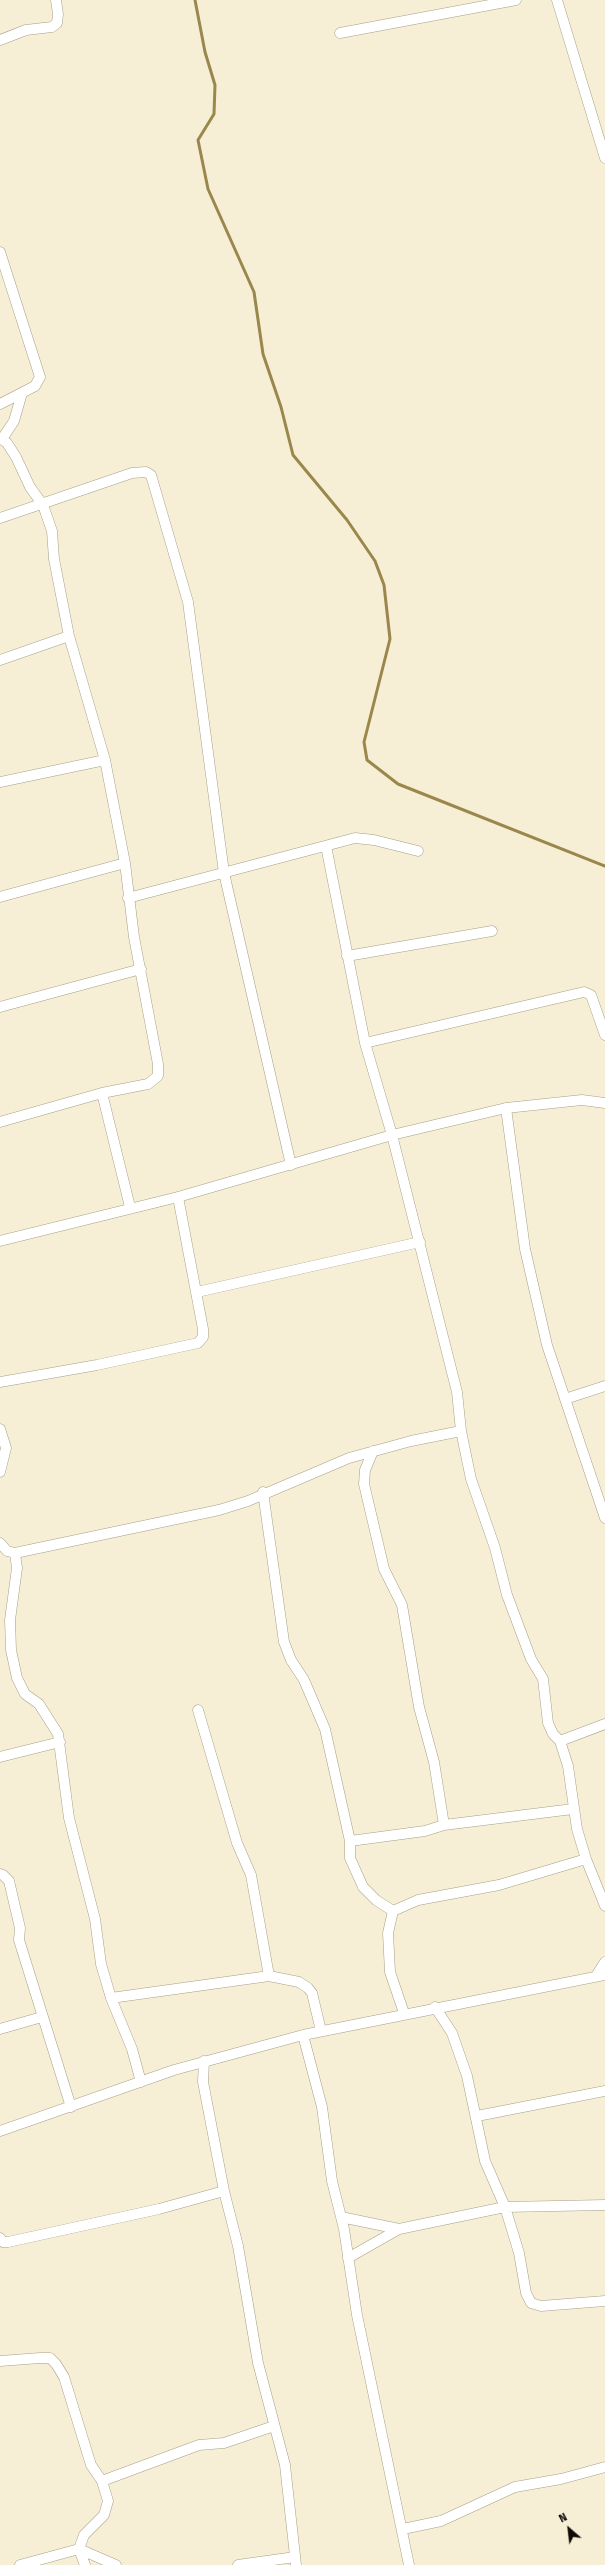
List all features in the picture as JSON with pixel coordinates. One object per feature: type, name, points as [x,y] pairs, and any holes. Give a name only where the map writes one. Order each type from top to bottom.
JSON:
[{"type":"street","points":[[0,40],[26,30],[52,27],[57,24],[58,14],[56,0]]},
{"type":"street","points":[[340,33],[516,0]]},
{"type":"street","points":[[557,0],[605,158]]},
{"type":"street","points":[[0,252],[40,377],[35,386],[0,404]]},
{"type":"street","points":[[0,1122],[102,1093],[148,1084],[158,1076],[158,1064],[128,898],[125,863],[105,760],[69,636],[54,559],[52,531],[43,505],[30,487],[16,457],[1,438],[14,420],[22,393]]},
{"type":"street","points":[[0,518],[15,512],[43,505],[132,473],[146,472],[151,475],[188,602],[224,873],[290,1165]]},
{"type":"street","points":[[0,660],[69,636]]},
{"type":"street","points":[[0,782],[105,760]]},
{"type":"street","points":[[128,898],[354,838],[374,840],[418,851]]},
{"type":"street","points":[[326,846],[346,956],[365,1043],[392,1135],[457,1392],[461,1431],[471,1479],[495,1548],[507,1595],[531,1658],[543,1679],[548,1723],[553,1734],[560,1741],[568,1766],[573,1809],[586,1858],[605,1906]]},
{"type":"street","points":[[0,896],[125,863]]},
{"type":"street","points":[[346,956],[492,931]]},
{"type":"street","points":[[0,1008],[141,969]]},
{"type":"street","points":[[365,1043],[584,992],[591,995],[605,1035]]},
{"type":"street","points":[[102,1093],[130,1207]]},
{"type":"street","points":[[0,1241],[130,1207],[178,1197],[392,1135],[506,1108],[582,1100],[605,1103]]},
{"type":"street","points":[[506,1108],[525,1249],[547,1345],[605,1518]]},
{"type":"street","points":[[0,1382],[97,1365],[198,1343],[203,1337],[203,1329],[178,1197]]},
{"type":"street","points":[[197,1292],[420,1242]]},
{"type":"street","points":[[566,1399],[605,1386]]},
{"type":"street","points":[[0,1429],[6,1448],[0,1472]]},
{"type":"street","points":[[0,1544],[7,1551],[15,1553],[219,1510],[248,1501],[263,1492],[330,1465],[373,1451],[461,1431]]},
{"type":"street","points":[[373,1451],[365,1470],[364,1484],[384,1569],[402,1605],[419,1707],[434,1762],[444,1825]]},
{"type":"street","points":[[263,1492],[284,1642],[291,1660],[304,1680],[325,1729],[350,1841],[350,1858],[363,1887],[376,1900],[393,1911]]},
{"type":"street","points":[[15,1553],[17,1568],[10,1620],[11,1650],[17,1678],[25,1694],[39,1704],[53,1723],[60,1742],[69,1818],[95,1919],[101,1964],[111,1998],[132,2049],[141,2082]]},
{"type":"street","points":[[198,1710],[237,1843],[251,1875],[269,1976]]},
{"type":"street","points":[[560,1741],[605,1724]]},
{"type":"street","points":[[0,1757],[60,1742]]},
{"type":"street","points":[[350,1841],[425,1831],[444,1825],[573,1809]]},
{"type":"street","points":[[393,1911],[418,1900],[499,1885],[586,1858]]},
{"type":"street","points":[[0,1874],[9,1881],[20,1928],[19,1940],[71,2107]]},
{"type":"street","points":[[393,1911],[388,1933],[390,1972],[404,2013]]},
{"type":"street","points":[[0,2132],[204,2061],[303,2035],[404,2013],[601,1976],[605,1962]]},
{"type":"street","points":[[111,1998],[269,1976],[299,1982],[308,1988],[312,1993],[321,2031]]},
{"type":"street","points":[[436,2008],[452,2033],[467,2076],[477,2116],[485,2161],[505,2207],[519,2253],[526,2293],[531,2304],[541,2306],[605,2301]]},
{"type":"street","points":[[0,2029],[42,2017]]},
{"type":"street","points":[[303,2035],[322,2107],[332,2181],[341,2216],[357,2315],[391,2486],[403,2529],[409,2565]]},
{"type":"street","points":[[204,2061],[203,2082],[224,2190],[238,2246],[258,2363],[285,2465],[295,2561],[238,2565]]},
{"type":"street","points":[[477,2116],[605,2091]]},
{"type":"street","points":[[0,2238],[3,2242],[8,2242],[160,2209],[224,2190]]},
{"type":"street","points":[[348,2258],[399,2229],[505,2207],[605,2205]]},
{"type":"street","points":[[341,2216],[399,2229]]},
{"type":"street","points":[[0,2361],[50,2358],[56,2364],[64,2378],[91,2465],[102,2481],[108,2501],[104,2515],[84,2535],[79,2549],[84,2565]]},
{"type":"street","points":[[102,2481],[199,2445],[224,2443],[274,2426]]},
{"type":"street","points":[[403,2529],[441,2521],[515,2487],[568,2478],[605,2467]]},
{"type":"street","points":[[20,2565],[79,2549],[116,2565]]},
{"type":"waterway","points":[[195,0],[205,52],[215,85],[214,114],[198,140],[208,189],[254,292],[263,354],[281,407],[293,455],[347,520],[375,561],[384,585],[390,639],[364,742],[367,760],[398,784],[605,866]]}]
